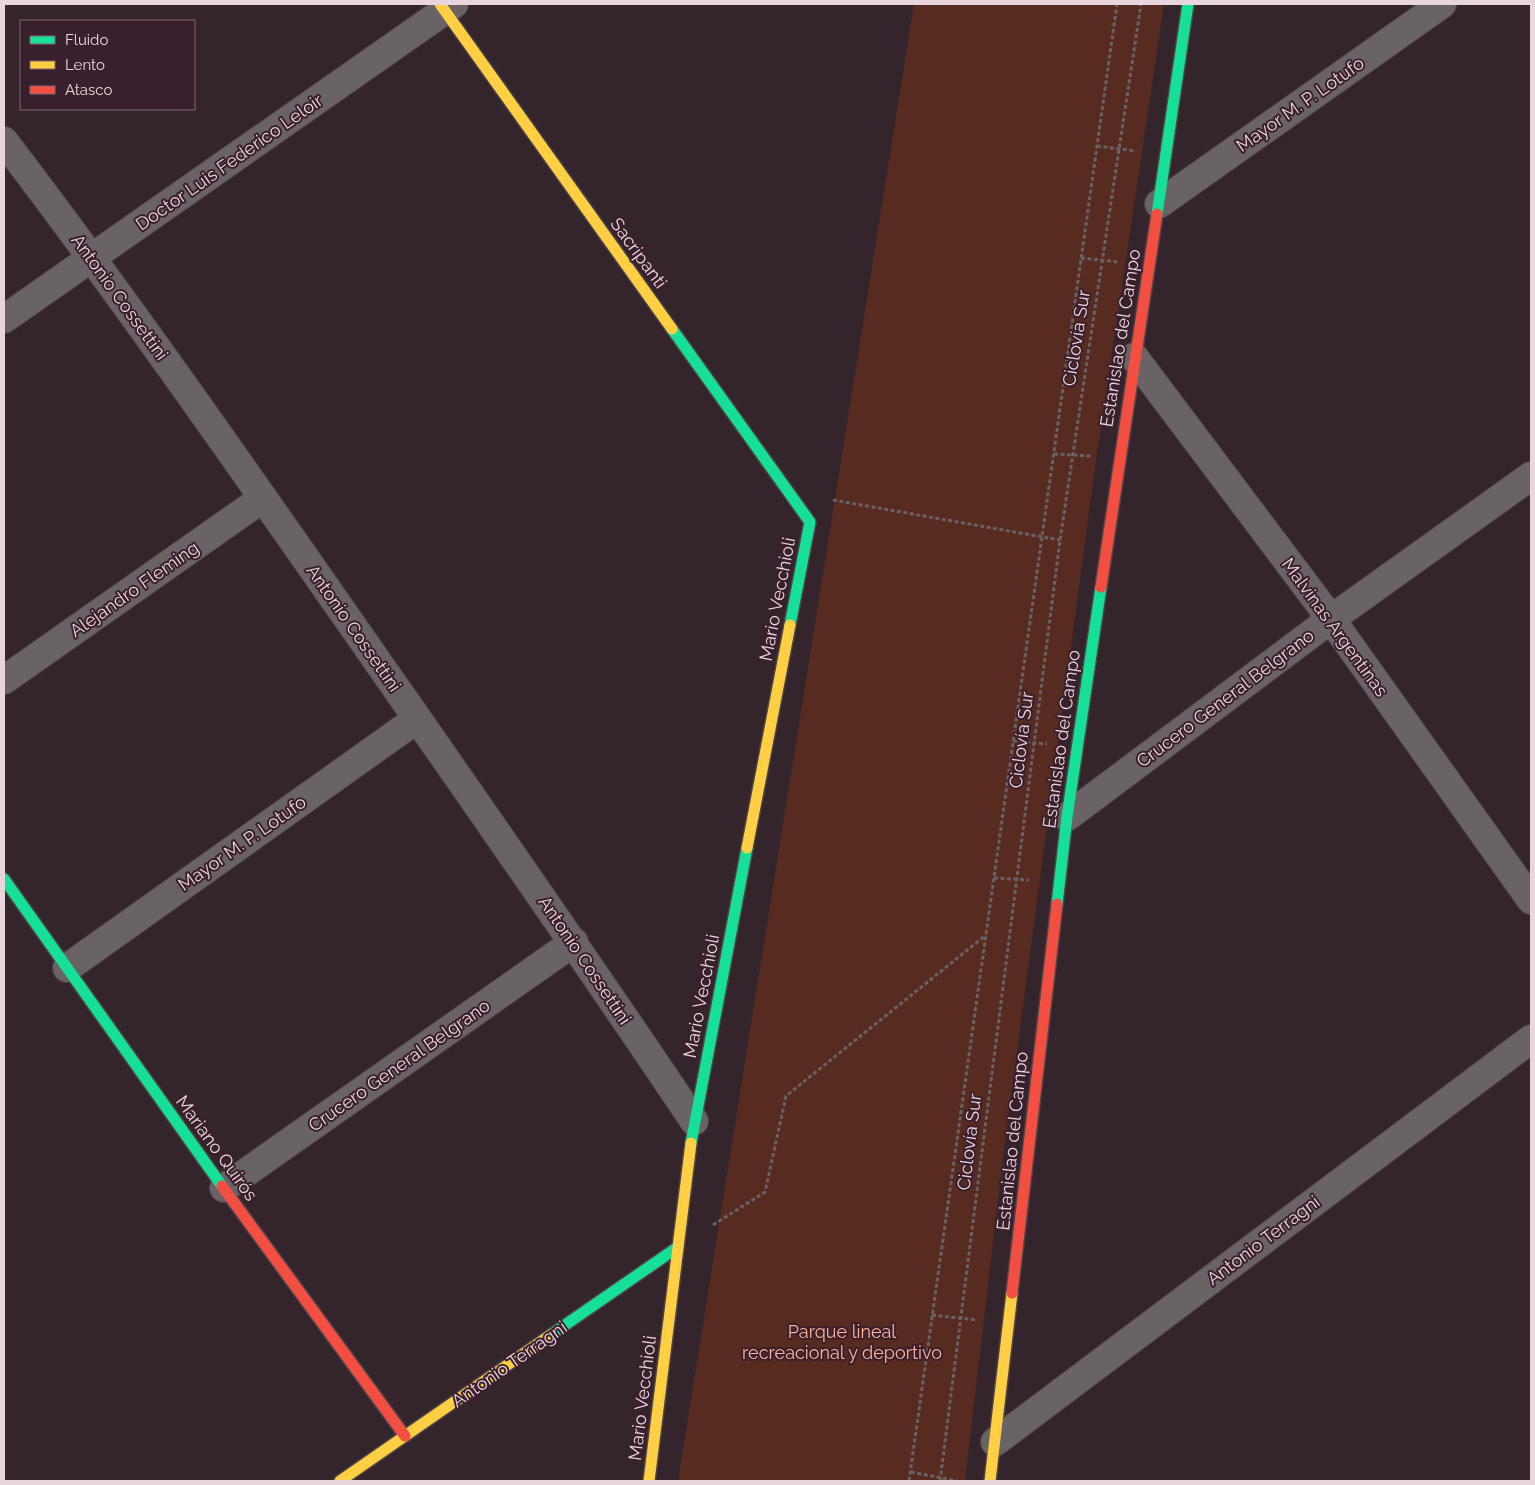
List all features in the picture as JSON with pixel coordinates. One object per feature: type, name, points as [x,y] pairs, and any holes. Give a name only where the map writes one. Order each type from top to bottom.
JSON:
[{"type":"street","name":"Estanislao del Campo","points":[[990,1481],[1067,817],[1188,4]]},
{"type":"street","name":"Mayor M. P. Lotufo","points":[[1159,204],[1442,4]]},
{"type":"street","name":"Doctor Luis Federico Leloir","points":[[4,318],[446,6]]},
{"type":"street","name":"Sacripanti","points":[[446,6],[810,522]]},
{"type":"street","name":"Antonio Cossettini","points":[[4,141],[93,257],[264,498],[574,942],[694,1121]]},
{"type":"street","name":"Malvinas Argentinas","points":[[1134,357],[1331,619],[1531,900]]},
{"type":"street","name":"Crucero General Belgrano","points":[[1067,817],[1331,619],[1531,476]]},
{"type":"street","name":"Alejandro Fleming","points":[[4,680],[264,498]]},
{"type":"street","name":"Mario Vecchioli","points":[[649,1481],[694,1121],[810,522]]},
{"type":"street","name":"Mayor M. P. Lotufo","points":[[67,968],[417,719]]},
{"type":"street","name":"Mariano Quirós","points":[[4,879],[224,1188],[405,1436]]},
{"type":"street","name":"Crucero General Belgrano","points":[[224,1188],[574,942]]},
{"type":"street","name":"Antonio Terragni","points":[[996,1442],[1531,1038]]},
{"type":"street","name":"Antonio Terragni","points":[[340,1481],[678,1247]]},
{"type":"path","points":[[909,1481],[1117,4]]},
{"type":"path","name":"Ciclovía Sur","points":[[940,1480],[1060,540],[1141,4]]},
{"type":"path","points":[[1097,146],[1166,156]]},
{"type":"path","points":[[1081,258],[1148,265]]},
{"type":"path","points":[[827,499],[1060,540]]},
{"type":"path","points":[[678,1247],[765,1192],[786,1096],[986,934]]},
{"type":"path","points":[[932,1316],[1009,1323]]},
{"type":"path","points":[[911,1472],[940,1480],[957,1481]]},
{"type":"green space","name":"Parque lineal recreacional y deportivo","points":[[914,4],[1164,4],[1095,467],[1005,1141],[965,1481],[678,1481]]},
{"type":"traffic: fast","points":[[1157,214],[1188,4]]},
{"type":"traffic: fast","points":[[672,329],[810,522],[790,625]]},
{"type":"traffic: fast","points":[[1057,904],[1067,817],[1101,587]]},
{"type":"traffic: fast","points":[[691,1143],[747,848]]},
{"type":"traffic: fast","points":[[4,879],[222,1186]]},
{"type":"traffic: fast","points":[[552,1334],[678,1247]]},
{"type":"traffic: slow","points":[[440,4],[672,329]]},
{"type":"traffic: slow","points":[[747,848],[790,625]]},
{"type":"traffic: slow","points":[[649,1481],[691,1143]]},
{"type":"traffic: slow","points":[[990,1481],[1012,1293]]},
{"type":"traffic: slow","points":[[340,1481],[552,1334]]},
{"type":"traffic: jam","points":[[1101,587],[1157,214]]},
{"type":"traffic: jam","points":[[1012,1293],[1057,904]]},
{"type":"traffic: jam","points":[[222,1186],[405,1436]]}]
